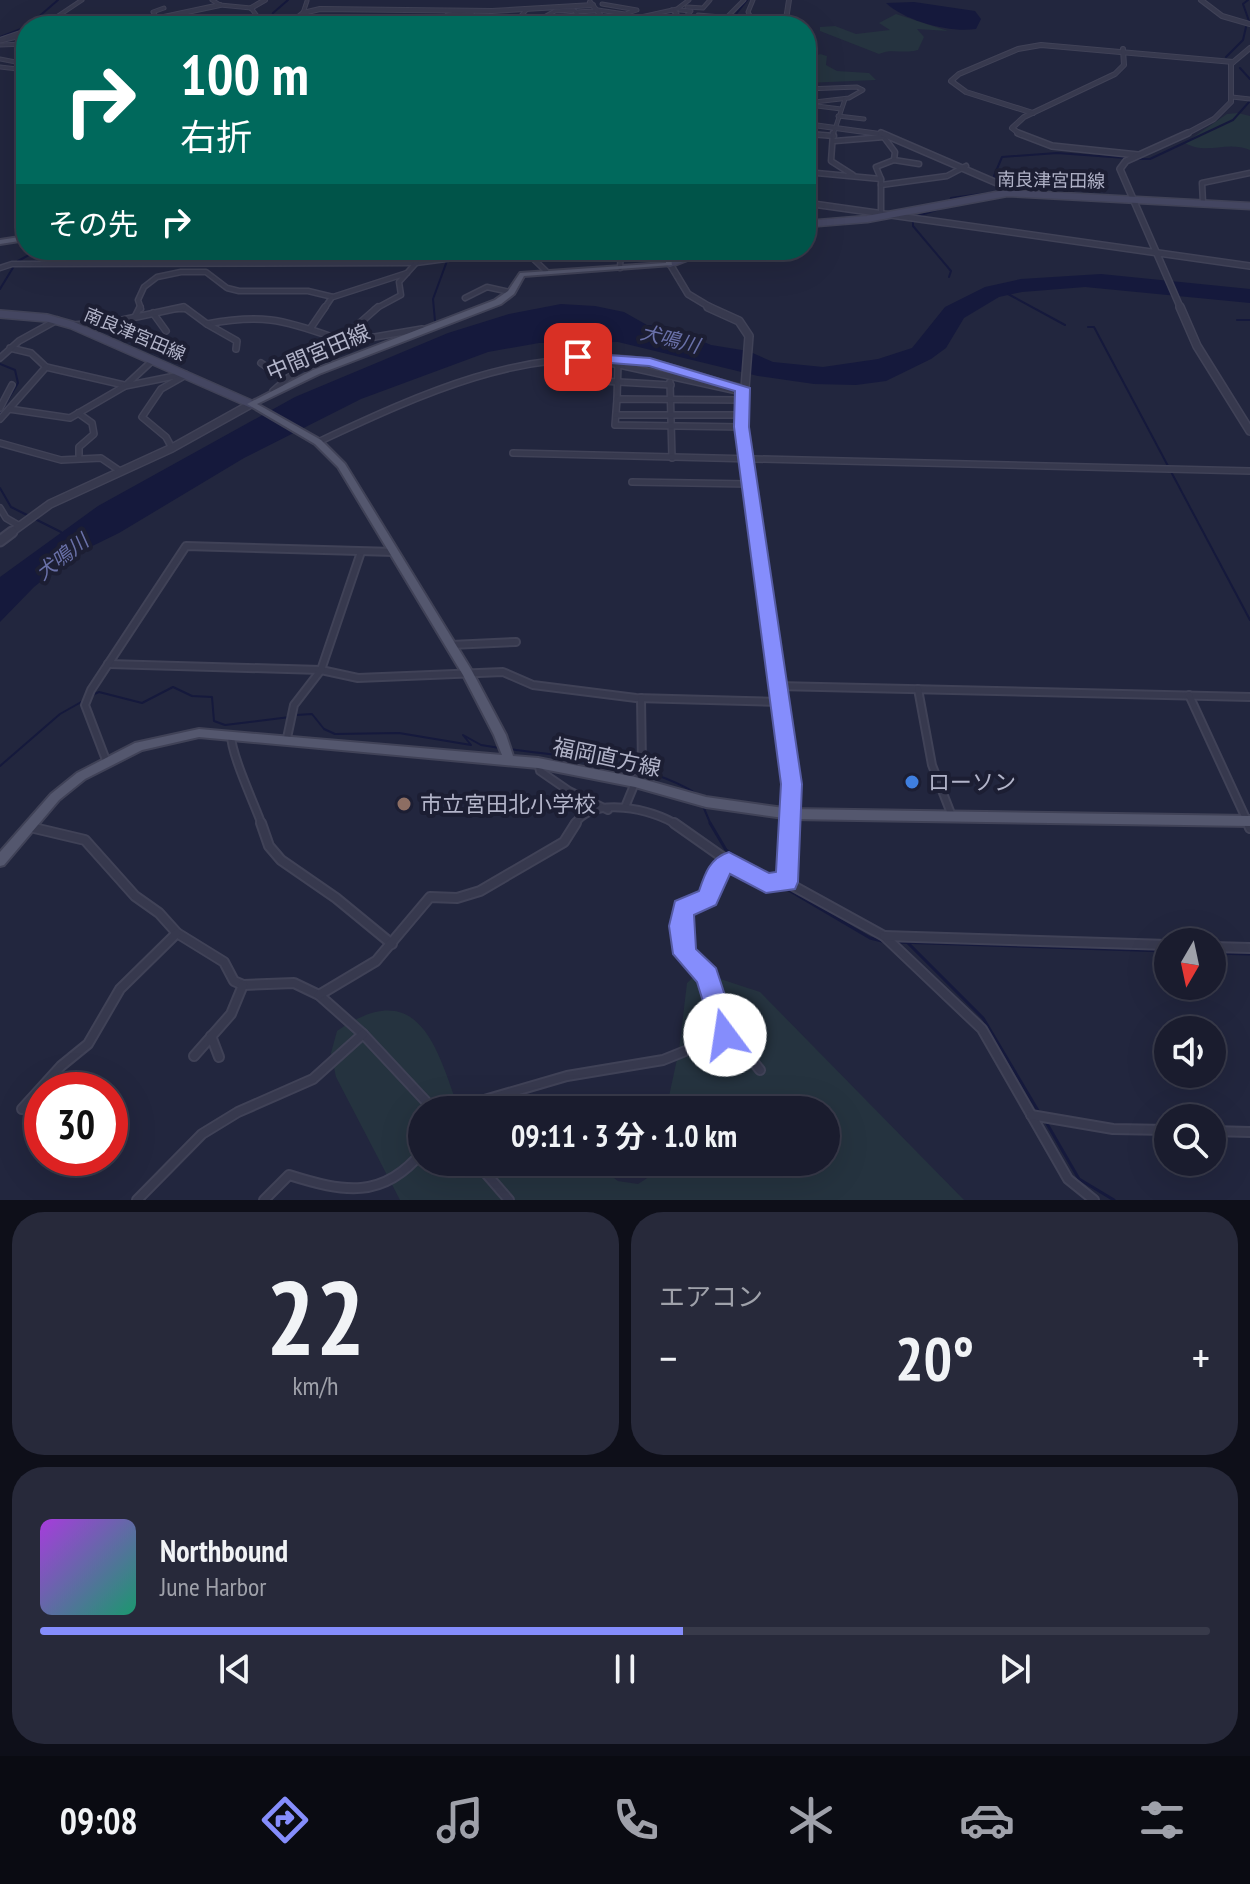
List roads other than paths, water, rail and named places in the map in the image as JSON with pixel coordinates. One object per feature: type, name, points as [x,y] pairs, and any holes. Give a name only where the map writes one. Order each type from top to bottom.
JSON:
[{"type":"main road","name":"南良津宮田線","points":[[816,223],[896,214],[943,202],[1020,193],[1250,206]]},
{"type":"main road","points":[[669,260],[670,264],[680,260]]},
{"type":"main road","name":"中間宮田線","points":[[509,760],[500,735],[468,674],[342,466],[316,441],[253,405],[273,391],[498,302],[510,292],[522,274],[670,264]]},
{"type":"main road","name":"南良津宮田線","points":[[0,314],[57,320],[72,325],[253,405]]},
{"type":"main road","name":"福岡直方線","points":[[0,861],[55,797],[106,760],[177,736],[231,734],[538,763],[635,782],[706,802],[791,814],[1249,823]]},
{"type":"street","points":[[57,16],[82,0]]},
{"type":"street","points":[[212,0],[220,5]]},
{"type":"street","points":[[678,0],[689,0]]},
{"type":"street","points":[[672,16],[689,0]]},
{"type":"street","points":[[683,6],[703,8],[710,0]]},
{"type":"street","points":[[728,16],[744,0]]},
{"type":"street","points":[[1201,0],[1222,16],[1250,24]]},
{"type":"street","points":[[171,16],[220,5],[251,8],[260,1]]},
{"type":"street","points":[[300,16],[307,1]]},
{"type":"street","points":[[447,16],[527,9],[625,14],[637,10],[603,2],[596,11]]},
{"type":"street","points":[[156,16],[153,12],[164,8]]},
{"type":"street","points":[[251,8],[257,16]]},
{"type":"street","points":[[303,13],[330,9],[474,16]]},
{"type":"street","points":[[524,16],[527,9]]},
{"type":"street","points":[[654,16],[691,11],[686,16]]},
{"type":"street","points":[[656,16],[675,12]]},
{"type":"street","points":[[1033,113],[959,89],[952,85],[952,79],[1029,46],[1123,49],[1233,62]]},
{"type":"street","points":[[1250,48],[1233,62],[1230,71],[1232,97],[1228,107],[1209,122],[1138,155],[1120,169],[1181,311],[1216,379],[1250,431]]},
{"type":"street","points":[[1123,49],[1124,65],[1115,74],[1033,113],[1014,123],[1012,128],[1017,135],[1048,145],[1138,155]]},
{"type":"street","points":[[816,89],[859,87],[863,90],[845,99],[816,102]]},
{"type":"street","points":[[1232,97],[1250,99]]},
{"type":"street","points":[[845,99],[838,116],[831,161],[853,175]]},
{"type":"street","points":[[817,106],[841,109]]},
{"type":"street","points":[[838,116],[864,119]]},
{"type":"street","points":[[816,128],[864,141],[883,135]]},
{"type":"street","points":[[816,134],[883,135],[966,166],[1020,193]]},
{"type":"street","points":[[883,135],[895,152],[894,160]]},
{"type":"street","points":[[864,141],[864,147]]},
{"type":"street","points":[[881,212],[881,182],[876,167],[894,160],[919,164]]},
{"type":"street","points":[[816,173],[853,175],[881,182],[947,176],[966,166]]},
{"type":"street","points":[[1202,202],[1202,183],[1250,173]]},
{"type":"street","points":[[816,204],[1250,266]]},
{"type":"street","points":[[345,336],[367,322],[377,308],[401,295],[399,282],[416,260]]},
{"type":"street","points":[[0,268],[12,264],[416,263],[438,260]]},
{"type":"street","points":[[534,260],[546,271]]},
{"type":"street","points":[[620,260],[620,268]]},
{"type":"street","points":[[191,270],[196,263]]},
{"type":"street","points":[[670,264],[688,294],[703,305],[739,321],[749,338],[742,392],[742,427],[791,784],[786,882]]},
{"type":"street","points":[[136,315],[141,310],[139,295],[150,282],[191,270],[211,274],[227,288],[239,291],[308,291],[332,297],[407,273]]},
{"type":"street","points":[[465,298],[487,287],[510,292]]},
{"type":"street","points":[[310,329],[332,297]]},
{"type":"street","points":[[72,325],[113,322],[187,307],[207,324],[237,341],[236,349]]},
{"type":"street","points":[[153,313],[166,331]]},
{"type":"street","points":[[207,324],[239,318],[278,319],[332,337],[363,339],[437,327]]},
{"type":"street","points":[[0,358],[10,348],[57,320]]},
{"type":"street","points":[[273,391],[306,362],[316,347],[332,337]]},
{"type":"street","points":[[10,348],[31,353],[46,367],[124,385],[186,374]]},
{"type":"street","points":[[316,441],[462,380],[522,363],[564,358],[637,360],[742,392]]},
{"type":"street","points":[[564,358],[618,363],[742,392]]},
{"type":"street","points":[[9,409],[65,419],[124,385],[153,360]]},
{"type":"street","points":[[261,363],[284,379]]},
{"type":"street","points":[[618,363],[615,425],[742,427]]},
{"type":"street","points":[[0,419],[46,367]]},
{"type":"street","points":[[172,448],[166,437],[142,417],[161,389],[186,374]]},
{"type":"street","points":[[670,375],[672,458]]},
{"type":"street","points":[[584,380],[671,385]]},
{"type":"street","points":[[647,399],[648,383]]},
{"type":"street","points":[[0,408],[12,385]]},
{"type":"street","points":[[617,399],[671,399],[742,392]]},
{"type":"street","points":[[0,541],[18,525],[72,492],[172,448],[253,405]]},
{"type":"street","points":[[78,413],[92,423],[94,434],[79,447],[79,455]]},
{"type":"street","points":[[616,415],[742,415]]},
{"type":"street","points":[[0,443],[45,452],[55,460],[79,455],[107,460],[120,471]]},
{"type":"street","points":[[513,453],[1250,471]]},
{"type":"street","points":[[632,482],[749,484]]},
{"type":"street","points":[[0,508],[3,520],[18,525]]},
{"type":"street","points":[[106,760],[85,705],[108,664],[186,546],[394,552]]},
{"type":"street","points":[[287,738],[294,705],[321,670],[361,552]]},
{"type":"street","points":[[450,645],[516,642]]},
{"type":"street","points":[[108,664],[321,670],[358,678],[503,672],[533,685],[641,698],[779,702]]},
{"type":"street","points":[[777,686],[1250,697]]},
{"type":"street","points":[[918,689],[932,765],[953,817]]},
{"type":"street","points":[[1189,695],[1249,823]]},
{"type":"street","points":[[625,807],[642,766],[641,698]]},
{"type":"street","points":[[231,734],[231,748],[245,775],[269,846],[281,860],[336,898],[392,944]]},
{"type":"street","points":[[538,763],[540,771],[569,791],[608,810]]},
{"type":"street","points":[[319,995],[376,961],[430,897],[457,898],[480,891],[564,842],[573,822],[625,807],[666,816],[766,883],[786,882],[884,936],[974,1020],[1068,1179],[1094,1200]]},
{"type":"street","points":[[27,827],[85,840],[135,896],[159,913],[177,933],[224,962],[234,981],[243,985],[294,983],[319,995],[363,1034],[421,1096]]},
{"type":"street","points":[[729,861],[718,871],[708,897],[684,909],[681,926],[685,954],[707,976],[725,1035],[737,1041],[760,1070]]},
{"type":"street","points":[[22,1109],[61,1066],[88,1044],[120,989],[177,933]]},
{"type":"street","points":[[884,936],[1154,945]]},
{"type":"street","points":[[1226,947],[1250,948]]},
{"type":"street","points":[[194,1056],[238,1003],[243,985]]},
{"type":"street","points":[[137,1200],[184,1149],[206,1132],[258,1102],[310,1081],[328,1069],[363,1034]]},
{"type":"street","points":[[498,1096],[567,1076],[663,1060],[725,1035]]},
{"type":"street","points":[[211,1036],[219,1057]]},
{"type":"street","points":[[1031,1115],[1113,1129],[1154,1130]]},
{"type":"street","points":[[1226,1131],[1250,1132]]},
{"type":"street","points":[[264,1200],[289,1175],[332,1189],[372,1194],[389,1190],[408,1172]]},
{"type":"street","points":[[485,1176],[498,1196],[509,1200]]},
{"type":"water","points":[[914,2],[975,11],[981,19],[976,29],[941,27],[904,15],[886,3]]},
{"type":"water","name":"犬鳴川","points":[[1101,274],[1250,289],[1250,303],[1085,287],[1022,292],[999,297],[964,318],[946,348],[931,359],[886,381],[856,385],[814,384],[758,376],[618,342],[539,343],[488,352],[361,399],[244,458],[119,533],[74,555],[34,587],[0,622],[0,577],[98,506],[295,397],[448,333],[509,314],[561,304],[595,306],[624,312],[647,325],[666,326],[711,345],[748,351],[773,362],[823,367],[878,359],[912,348],[945,307],[985,287],[1021,279]]},
{"type":"waterway","points":[[40,16],[58,0]]},
{"type":"waterway","points":[[272,16],[288,0]]},
{"type":"waterway","points":[[738,16],[736,14],[747,0]]},
{"type":"waterway","points":[[1248,0],[1243,4],[1249,21]]},
{"type":"waterway","points":[[1226,57],[1243,40],[1246,27]]},
{"type":"waterway","points":[[0,37],[16,31]]},
{"type":"waterway","points":[[1240,68],[1250,79]]},
{"type":"waterway","points":[[1137,159],[1150,159],[1233,120],[1250,101]]},
{"type":"waterway","points":[[1003,184],[1005,182],[994,176],[1002,157],[1057,153],[1126,158]]},
{"type":"waterway","points":[[950,202],[951,198],[1004,191]]},
{"type":"waterway","points":[[918,216],[942,208]]},
{"type":"waterway","points":[[913,220],[913,226],[951,271],[949,277]]},
{"type":"waterway","points":[[435,321],[433,299],[447,260]]},
{"type":"waterway","points":[[0,289],[14,266]]},
{"type":"waterway","points":[[1008,294],[1065,325]]},
{"type":"waterway","points":[[1237,320],[1250,320]]},
{"type":"waterway","points":[[1088,327],[1094,327],[1250,620]]},
{"type":"waterway","points":[[0,364],[15,370],[18,383],[0,413]]},
{"type":"waterway","points":[[0,488],[11,507],[27,515]]},
{"type":"waterway","name":"犬鳴川","points":[[35,519],[61,532]]},
{"type":"waterway","points":[[92,695],[99,692],[142,703],[173,687],[192,696],[212,697],[214,721],[225,725],[290,717]]},
{"type":"waterway","points":[[0,766],[60,714],[83,701]]},
{"type":"waterway","points":[[296,715],[312,714],[324,729],[335,734],[399,733],[471,745],[463,735],[481,745],[500,748]]},
{"type":"waterway","points":[[510,749],[633,768],[679,784],[700,796]]},
{"type":"waterway","points":[[703,806],[711,824]]},
{"type":"waterway","points":[[711,824],[726,850],[768,878]]},
{"type":"waterway","points":[[780,885],[870,938],[882,941]]},
{"type":"waterway","points":[[897,942],[1154,951]]},
{"type":"waterway","points":[[908,943],[983,1018],[1040,1114]]},
{"type":"waterway","points":[[1226,953],[1250,954]]},
{"type":"waterway","points":[[1046,1122],[1079,1179],[1114,1200]]},
{"type":"place","name":"ローソン","points":[[912,782]]},
{"type":"place","name":"市立宮田北小学校","points":[[404,804]]}]
